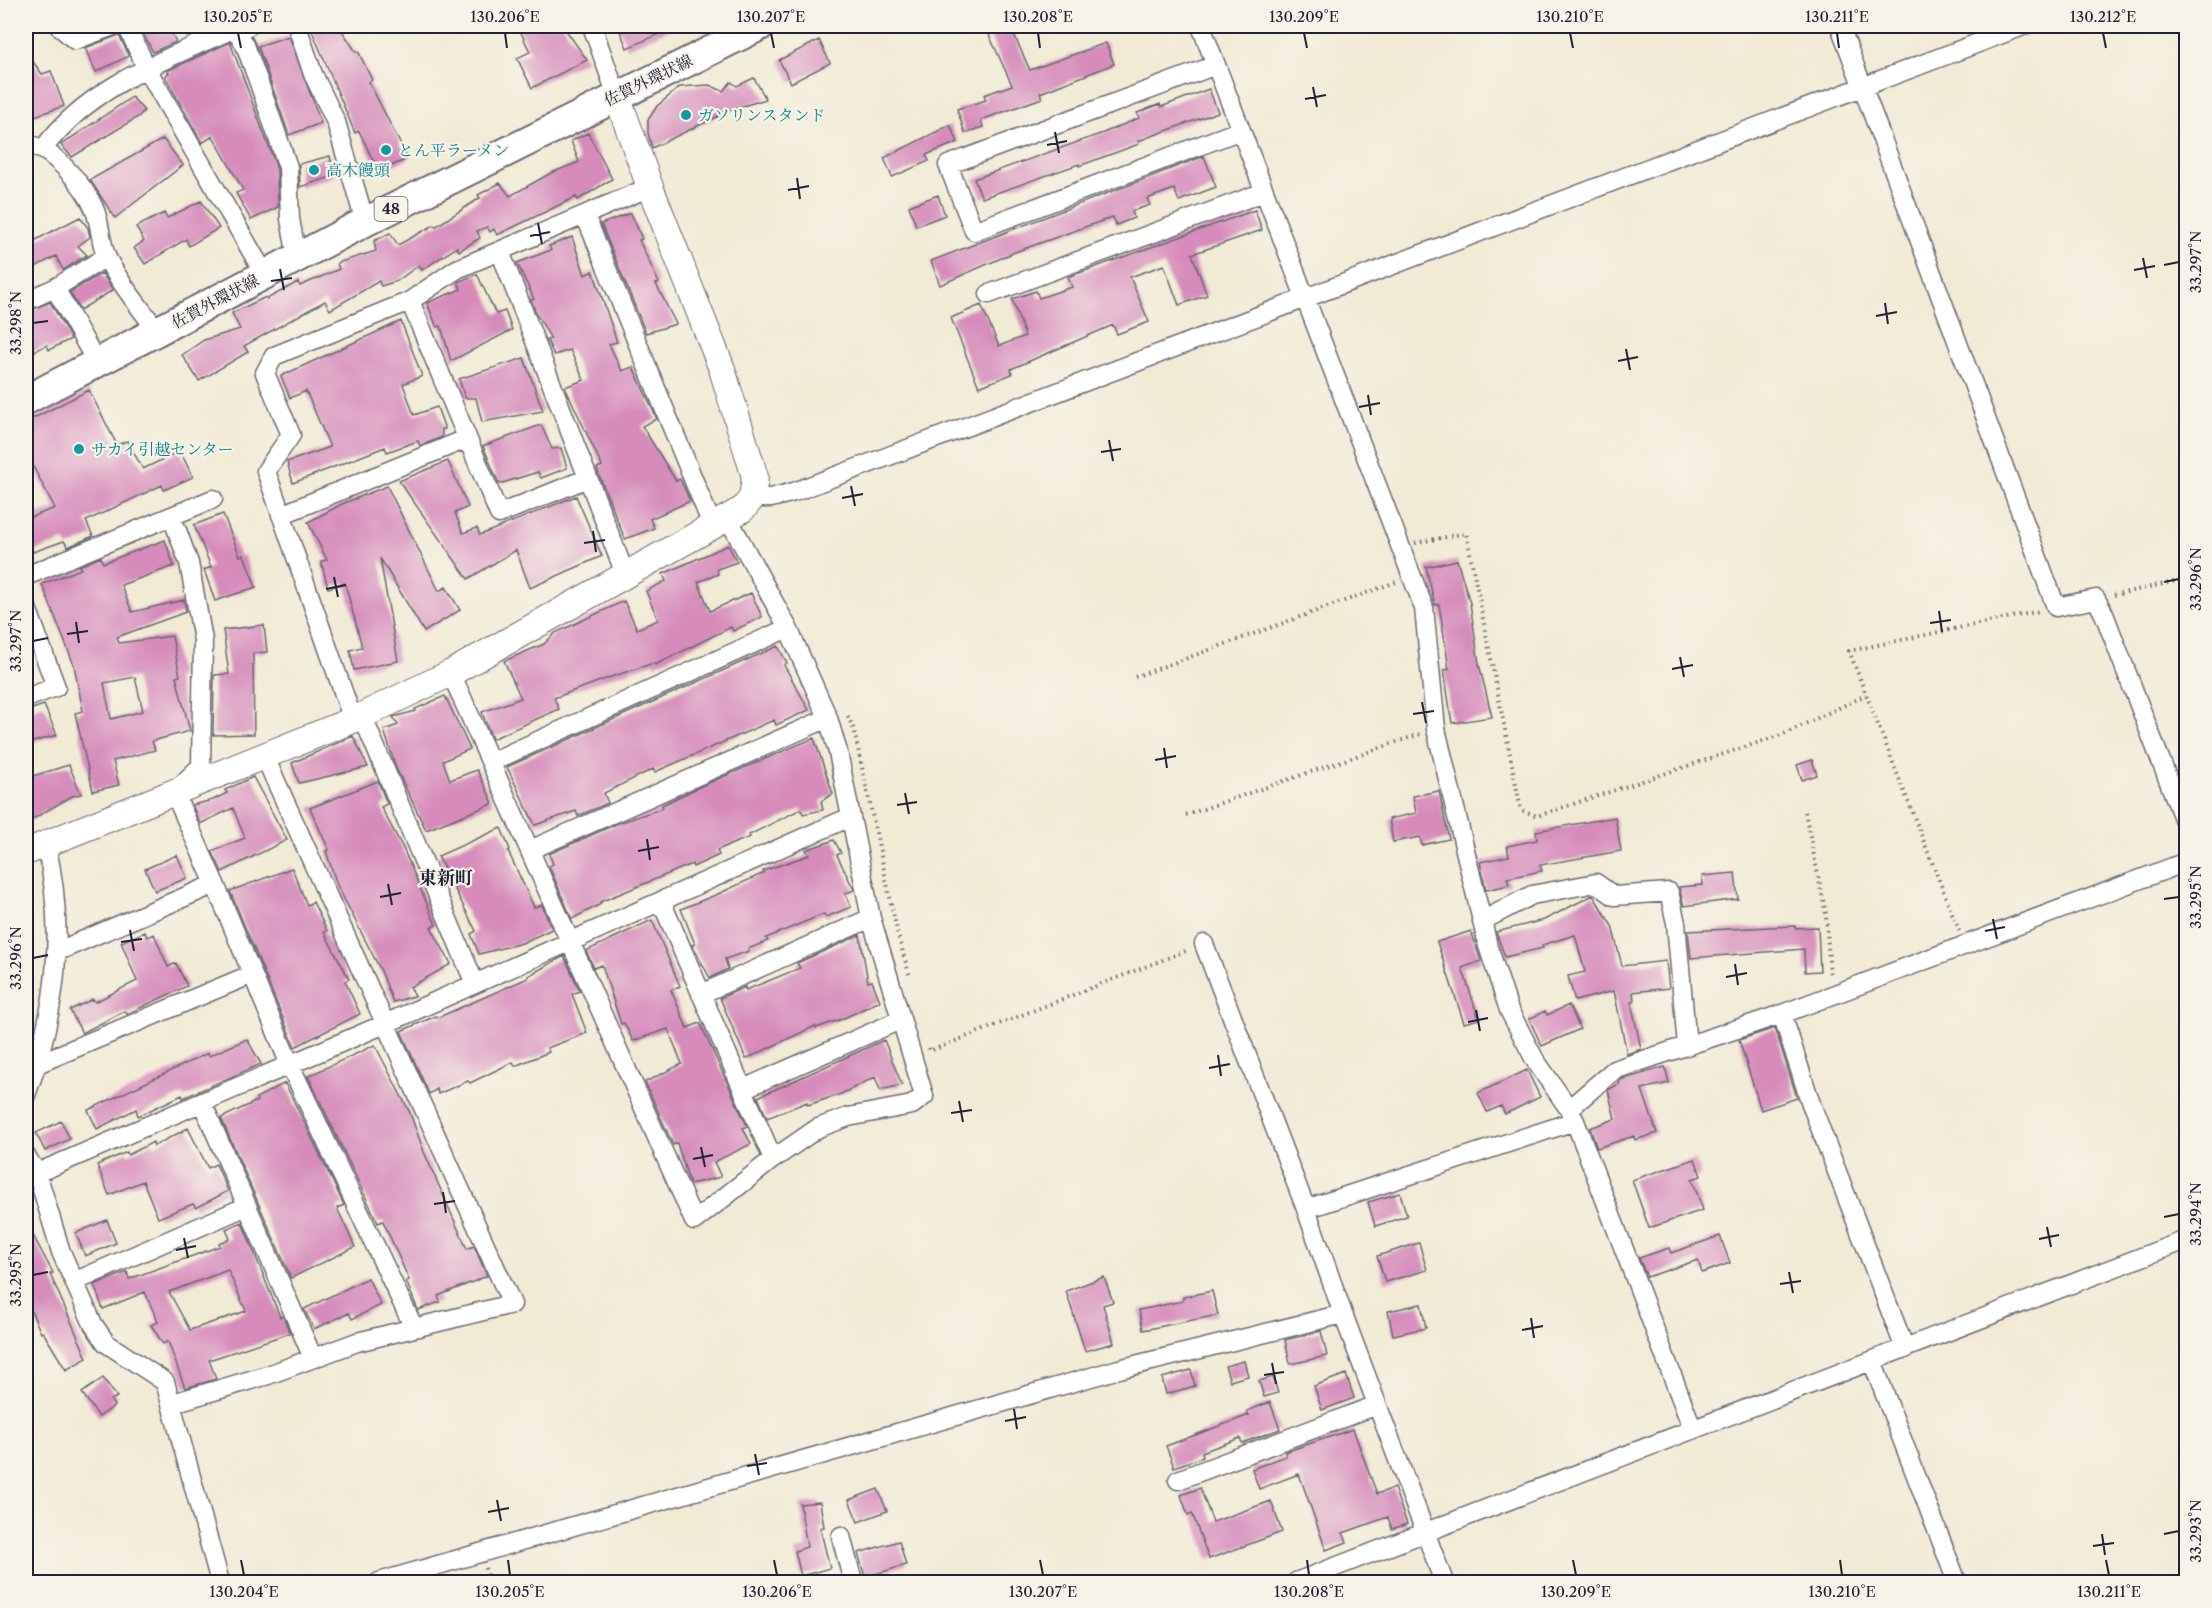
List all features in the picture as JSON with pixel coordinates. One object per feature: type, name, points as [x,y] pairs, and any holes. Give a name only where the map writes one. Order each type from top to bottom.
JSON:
[{"type":"main road","name":"佐賀外環状線","points":[[26,400],[365,222],[760,26]]},
{"type":"street","points":[[59,26],[75,40],[113,26]]},
{"type":"street","points":[[127,26],[147,69],[265,275]]},
{"type":"street","points":[[297,26],[314,74],[336,122],[365,222]]},
{"type":"street","points":[[26,1095],[49,1021],[58,931],[55,885],[36,848],[358,717],[452,673],[743,509],[752,498],[755,477],[722,369],[650,187],[592,26]]},
{"type":"street","points":[[1201,26],[1424,608],[1436,729],[1482,921],[1509,1010],[1535,1060],[1572,1115],[1693,1430]]},
{"type":"street","points":[[1840,26],[2056,608],[2096,599],[2104,614],[2187,826]]},
{"type":"street","points":[[752,498],[771,498],[794,492],[1861,85],[2022,26]]},
{"type":"street","points":[[157,331],[106,257],[93,206],[62,163],[34,147],[86,103],[147,69],[241,27],[245,45],[288,167],[290,219],[297,257]]},
{"type":"street","points":[[1216,65],[948,165],[974,231],[1241,130]]},
{"type":"street","points":[[475,984],[358,717],[281,515],[266,471],[291,435],[265,373],[274,356],[410,301],[457,269],[650,187]]},
{"type":"street","points":[[989,294],[1264,192]]},
{"type":"street","points":[[452,673],[694,1221],[773,1158],[818,1128],[849,1117],[912,1105],[924,1096],[871,918],[838,752],[828,718],[788,628],[720,522],[585,214]]},
{"type":"street","points":[[500,251],[625,574]]},
{"type":"street","points":[[26,301],[55,288],[106,257]]},
{"type":"street","points":[[55,288],[97,363]]},
{"type":"street","points":[[410,301],[499,514],[588,478]]},
{"type":"street","points":[[281,515],[466,439]]},
{"type":"street","points":[[26,576],[213,499]]},
{"type":"street","points":[[172,517],[189,563],[203,640],[201,766],[174,792]]},
{"type":"street","points":[[26,605],[56,687],[26,698]]},
{"type":"street","points":[[491,762],[788,628]]},
{"type":"street","points":[[530,850],[828,718]]},
{"type":"street","points":[[173,1403],[268,1375],[357,1342],[512,1304],[264,755]]},
{"type":"street","points":[[174,792],[290,1065],[414,1328]]},
{"type":"street","points":[[37,1173],[387,1023],[850,817]]},
{"type":"street","points":[[1306,1209],[1572,1115],[1614,1070],[1782,1014],[2187,862]]},
{"type":"street","points":[[1482,921],[1532,895],[1596,883],[1614,896],[1669,892],[1676,923],[1687,1046]]},
{"type":"street","points":[[56,951],[215,884]]},
{"type":"street","points":[[661,901],[773,1158]]},
{"type":"street","points":[[701,994],[871,918]]},
{"type":"street","points":[[1204,944],[1306,1209],[1444,1582]]},
{"type":"street","points":[[37,1064],[250,975]]},
{"type":"street","points":[[1782,1014],[1811,1104],[1905,1349]]},
{"type":"street","points":[[743,1089],[900,1020]]},
{"type":"street","points":[[202,1102],[313,1358]]},
{"type":"street","points":[[26,1156],[37,1173],[61,1252],[76,1281],[93,1324],[106,1342],[165,1382],[173,1403],[220,1582]]},
{"type":"street","points":[[76,1281],[247,1206]]},
{"type":"street","points":[[1296,1582],[2187,1240]]},
{"type":"street","points":[[379,1582],[1107,1372],[1343,1314]]},
{"type":"street","points":[[1872,1361],[1957,1582]]},
{"type":"street","points":[[1179,1480],[1377,1405]]},
{"type":"street","points":[[841,1536],[853,1582]]},
{"type":"path","points":[[1400,546],[1466,533],[1521,810],[1537,816],[1784,734],[1866,695]]},
{"type":"path","points":[[1135,677],[1412,577]]},
{"type":"path","points":[[2096,599],[2187,579]]},
{"type":"path","points":[[1964,945],[1849,651],[2056,608]]},
{"type":"path","points":[[845,709],[854,730],[898,935],[913,988]]},
{"type":"path","points":[[1186,815],[1436,729]]},
{"type":"path","points":[[1804,812],[1826,914],[1831,996]]},
{"type":"path","points":[[927,1041],[930,1051],[1204,944]]},
{"type":"building","points":[[139,26],[168,26],[176,42],[153,52]]},
{"type":"building","points":[[310,26],[339,26],[356,52],[358,51],[372,80],[369,82],[408,159],[378,171],[359,131],[355,133]]},
{"type":"building","points":[[518,26],[563,26],[587,60],[532,88],[517,58],[530,52]]},
{"type":"building","points":[[618,26],[678,26],[627,48]]},
{"type":"building","points":[[985,26],[1010,26],[1030,70],[1106,43],[1114,64],[1040,93],[1042,98],[981,120],[983,127],[965,133],[957,109],[986,100],[984,95],[1012,85]]},
{"type":"building","points":[[119,35],[129,56],[96,72],[85,48]]},
{"type":"building","points":[[289,36],[321,123],[289,135],[258,46]]},
{"type":"building","points":[[819,40],[830,63],[791,83],[779,60]]},
{"type":"building","points":[[230,42],[277,169],[278,207],[251,220],[236,193],[243,190],[213,136],[202,143],[165,76],[169,73],[167,71]]},
{"type":"building","points":[[26,52],[42,74],[51,71],[64,106],[26,119]]},
{"type":"building","name":"ガソリンスタンド","points":[[754,78],[766,99],[733,109],[652,148],[648,133],[648,120],[657,106],[680,87],[709,85],[723,91],[731,82],[737,86]]},
{"type":"building","points":[[1209,89],[1218,112],[1138,141],[1139,144],[1079,166],[1079,164],[982,198],[974,179],[1103,133],[1139,118],[1137,113],[1160,104],[1161,107]]},
{"type":"building","points":[[132,97],[144,111],[138,117],[72,157],[61,145]]},
{"type":"building","points":[[950,125],[958,142],[926,155],[929,161],[892,177],[884,158]]},
{"type":"building","points":[[588,133],[612,179],[578,200],[576,197],[497,235],[494,229],[490,232],[487,227],[477,231],[480,238],[459,251],[457,247],[422,270],[419,265],[397,281],[381,286],[379,281],[330,310],[325,301],[244,346],[248,352],[199,381],[182,355],[204,340],[240,329],[232,313],[266,297],[267,299],[298,282],[300,286],[339,269],[337,263],[376,251],[374,241],[390,233],[398,245],[434,225],[435,227],[480,198],[478,195],[500,183],[510,196],[551,173],[579,162],[571,141]]},
{"type":"building","points":[[163,139],[183,165],[115,218],[90,180]]},
{"type":"building","name":"高木饅頭","points":[[330,156],[334,176],[300,187],[299,164]]},
{"type":"building","points":[[1204,156],[1216,187],[1179,201],[1174,189],[1147,199],[1150,205],[1132,211],[1134,218],[1116,225],[1113,217],[1015,252],[940,285],[931,261]]},
{"type":"building","points":[[938,195],[945,215],[916,226],[909,206]]},
{"type":"building","points":[[201,201],[219,228],[189,246],[186,239],[145,264],[134,248],[144,241],[136,227],[164,213],[167,218]]},
{"type":"building","points":[[1255,210],[1262,230],[1192,254],[1207,295],[1179,305],[1164,265],[1130,277],[1149,322],[1117,334],[1113,325],[1011,369],[1012,374],[979,387],[951,318],[981,305],[999,346],[1025,336],[1012,299],[1036,291],[1039,298],[1072,287],[1068,277]]},
{"type":"building","points":[[631,213],[642,239],[639,240],[659,283],[656,284],[676,324],[646,333],[601,224]]},
{"type":"building","points":[[80,217],[88,228],[90,237],[78,246],[87,255],[63,270],[56,256],[26,272],[26,245]]},
{"type":"building","points":[[572,237],[585,275],[593,271],[617,342],[609,344],[622,371],[633,367],[657,419],[642,426],[676,481],[680,479],[690,501],[650,519],[654,528],[625,539],[599,475],[597,468],[602,466],[565,387],[584,380],[570,350],[554,355],[547,340],[551,339],[536,313],[531,300],[534,299],[517,263],[551,250],[549,246]]},
{"type":"building","points":[[102,273],[113,290],[80,310],[70,292]]},
{"type":"building","points":[[477,274],[496,314],[505,311],[512,330],[451,361],[441,326],[437,327],[427,303],[461,289],[458,282]]},
{"type":"building","points":[[50,302],[71,339],[49,350],[47,345],[26,355],[26,312]]},
{"type":"building","points":[[401,321],[422,376],[403,384],[414,415],[437,407],[445,429],[442,429],[442,437],[420,446],[418,441],[387,452],[385,447],[293,483],[287,462],[330,447],[306,391],[290,398],[281,376]]},
{"type":"building","points":[[524,358],[543,411],[482,422],[476,398],[465,398],[459,379]]},
{"type":"building","points":[[89,390],[117,445],[127,441],[143,469],[180,451],[193,477],[164,490],[162,485],[86,521],[93,536],[68,547],[64,541],[33,552],[26,535],[26,519],[55,508],[26,453],[26,422]]},
{"type":"building","points":[[541,425],[552,449],[561,448],[567,468],[541,478],[538,472],[499,484],[483,446]]},
{"type":"building","points":[[448,461],[468,507],[455,513],[463,533],[477,528],[480,535],[576,496],[602,556],[530,588],[516,550],[468,579],[399,481]]},
{"type":"building","points":[[387,486],[439,591],[446,587],[460,610],[424,632],[380,558],[398,661],[354,670],[350,650],[362,647],[345,583],[328,588],[321,561],[327,560],[308,522],[342,504]]},
{"type":"building","points":[[223,514],[240,556],[244,555],[256,587],[215,601],[204,570],[211,567],[194,525]]},
{"type":"building","points":[[165,540],[174,566],[121,585],[132,612],[184,600],[186,612],[117,637],[119,643],[172,636],[180,676],[176,677],[190,731],[152,741],[155,750],[113,761],[119,785],[93,791],[75,713],[83,711],[74,665],[42,584],[81,569],[79,566],[101,557],[103,563]],"holes":[[[135,677],[143,711],[111,719],[104,683]]]},
{"type":"building","points":[[728,545],[737,562],[717,569],[718,574],[698,582],[710,611],[751,593],[762,617],[733,631],[731,627],[655,665],[654,663],[614,676],[554,698],[559,709],[492,739],[482,712],[521,698],[504,661],[544,644],[555,633],[624,601],[637,629],[658,620],[646,591],[666,581],[663,574]]},
{"type":"building","points":[[1457,560],[1470,603],[1479,664],[1492,717],[1452,723],[1444,670],[1449,669],[1439,604],[1435,605],[1426,567]]},
{"type":"building","points":[[264,625],[267,652],[253,653],[254,734],[213,735],[214,675],[229,674],[223,630]]},
{"type":"building","points":[[778,646],[787,663],[784,665],[809,710],[776,725],[774,720],[655,772],[653,769],[604,793],[608,803],[578,816],[576,811],[535,825],[507,767]]},
{"type":"building","points":[[445,696],[470,749],[443,761],[450,780],[477,770],[492,804],[426,830],[396,768],[384,730],[398,725],[393,717],[416,711],[415,709]]},
{"type":"building","points":[[44,705],[57,735],[26,744],[26,711]]},
{"type":"building","points":[[353,736],[368,767],[299,783],[292,763]]},
{"type":"building","points":[[814,738],[833,794],[821,801],[823,810],[803,814],[801,809],[749,835],[750,837],[717,850],[719,855],[600,902],[601,904],[572,919],[549,866],[553,864],[549,854],[616,824],[663,808],[662,805],[699,787]]},
{"type":"building","points":[[1812,760],[1817,775],[1802,780],[1797,765]]},
{"type":"building","points":[[69,765],[81,794],[72,796],[26,823],[26,778]]},
{"type":"building","points":[[253,777],[287,840],[222,872],[212,851],[245,838],[233,808],[200,824],[192,805],[213,800],[227,793],[225,790]]},
{"type":"building","points":[[378,781],[387,804],[381,807],[403,848],[436,925],[431,927],[451,964],[410,987],[415,996],[393,1002],[381,971],[337,885],[326,851],[329,850],[310,808]]},
{"type":"building","points":[[1439,791],[1449,839],[1422,845],[1420,837],[1393,842],[1389,819],[1416,813],[1413,796]]},
{"type":"building","points":[[1615,817],[1621,851],[1540,865],[1542,871],[1507,878],[1509,885],[1486,890],[1480,862],[1509,856],[1507,846],[1537,840],[1536,831]]},
{"type":"building","points":[[501,828],[510,850],[508,851],[534,907],[542,905],[552,929],[522,943],[479,954],[471,934],[476,931],[438,856]]},
{"type":"building","points":[[834,840],[841,853],[837,855],[854,890],[845,894],[851,907],[826,917],[824,914],[766,938],[768,941],[748,949],[749,951],[725,959],[728,969],[710,978],[692,945],[695,944],[681,909],[764,873],[763,871],[809,855],[806,850]]},
{"type":"building","points":[[177,855],[187,878],[155,891],[145,869]]},
{"type":"building","points":[[292,868],[307,905],[313,902],[327,931],[324,932],[349,979],[345,981],[360,1014],[295,1047],[230,891]]},
{"type":"building","points":[[1735,873],[1738,899],[1684,906],[1679,887],[1703,885],[1702,876]]},
{"type":"building","points":[[1593,895],[1612,926],[1622,966],[1666,961],[1669,988],[1633,992],[1634,1002],[1631,1002],[1641,1049],[1627,1054],[1614,991],[1575,1001],[1568,976],[1585,972],[1575,935],[1542,945],[1543,948],[1505,957],[1496,932],[1544,920]]},
{"type":"building","points":[[652,920],[680,986],[671,990],[687,1028],[700,1023],[747,1126],[743,1128],[751,1144],[714,1162],[721,1177],[690,1184],[677,1143],[673,1145],[645,1082],[682,1064],[668,1029],[633,1041],[624,1023],[621,1024],[602,965],[594,968],[586,951]]},
{"type":"building","points":[[1795,926],[1795,928],[1818,927],[1820,971],[1805,972],[1804,949],[1691,958],[1688,931]]},
{"type":"building","points":[[1471,931],[1481,961],[1462,968],[1479,1019],[1464,1023],[1437,942]]},
{"type":"building","points":[[145,932],[147,937],[154,934],[168,967],[176,963],[187,986],[127,1014],[125,1011],[82,1033],[70,1010],[93,999],[95,1002],[137,981],[121,942]]},
{"type":"building","points":[[860,935],[868,982],[872,981],[880,1001],[842,1019],[816,1028],[815,1026],[746,1059],[720,998],[800,968],[797,963]]},
{"type":"building","points":[[564,956],[580,991],[572,994],[587,1033],[547,1048],[549,1052],[515,1066],[513,1062],[470,1083],[468,1081],[438,1094],[437,1089],[429,1094],[401,1031],[436,1016],[437,1018],[528,978]]},
{"type":"building","points":[[1569,1005],[1580,1029],[1542,1046],[1529,1019],[1545,1011],[1547,1015]]},
{"type":"building","points":[[1775,1028],[1797,1098],[1761,1110],[1739,1040]]},
{"type":"building","points":[[247,1039],[261,1064],[183,1098],[182,1095],[138,1116],[136,1109],[97,1129],[88,1110],[208,1053],[209,1056]]},
{"type":"building","points":[[884,1040],[902,1085],[880,1090],[875,1077],[841,1094],[808,1105],[807,1102],[767,1118],[758,1097]]},
{"type":"building","points":[[375,1045],[410,1113],[424,1152],[467,1249],[474,1246],[487,1276],[438,1296],[440,1302],[418,1310],[406,1281],[409,1280],[383,1221],[378,1223],[308,1076]]},
{"type":"building","points":[[1665,1067],[1669,1083],[1642,1089],[1657,1133],[1635,1140],[1634,1136],[1597,1148],[1590,1128],[1615,1119],[1608,1090],[1619,1084],[1620,1080]]},
{"type":"building","points":[[1527,1070],[1540,1097],[1505,1114],[1501,1106],[1487,1112],[1478,1093]]},
{"type":"building","points":[[285,1083],[344,1205],[337,1208],[355,1247],[291,1278],[221,1118],[257,1101],[256,1098]]},
{"type":"building","points":[[61,1121],[70,1139],[45,1151],[36,1133]]},
{"type":"building","points":[[188,1128],[208,1168],[216,1164],[228,1191],[196,1208],[193,1204],[158,1218],[143,1181],[109,1195],[97,1165],[127,1152],[128,1155],[153,1142],[154,1146]]},
{"type":"building","points":[[1695,1159],[1701,1176],[1692,1179],[1703,1210],[1649,1228],[1632,1180]]},
{"type":"building","points":[[1400,1193],[1407,1216],[1375,1226],[1368,1202]]},
{"type":"building","points":[[107,1220],[116,1243],[85,1256],[76,1233]]},
{"type":"building","points":[[26,1222],[53,1273],[50,1274],[87,1358],[66,1370],[43,1332],[41,1333],[26,1299]]},
{"type":"building","points":[[242,1222],[280,1317],[283,1316],[290,1333],[209,1360],[216,1379],[185,1388],[168,1341],[163,1344],[151,1325],[158,1322],[145,1292],[103,1309],[94,1285],[127,1272],[129,1279],[220,1246],[219,1243],[230,1239],[226,1229]],"holes":[[[228,1270],[246,1311],[190,1330],[169,1292]]]},
{"type":"building","points":[[1720,1236],[1730,1263],[1702,1273],[1698,1260],[1647,1277],[1639,1258],[1669,1248],[1671,1253]]},
{"type":"building","points":[[1419,1243],[1427,1270],[1385,1282],[1377,1256]]},
{"type":"building","points":[[1104,1277],[1113,1302],[1103,1305],[1114,1343],[1085,1351],[1066,1291]]},
{"type":"building","points":[[368,1278],[381,1305],[352,1319],[349,1313],[314,1329],[304,1309]]},
{"type":"building","points":[[1212,1291],[1218,1315],[1143,1330],[1139,1310],[1183,1301],[1183,1297]]},
{"type":"building","points":[[1421,1304],[1426,1328],[1393,1335],[1388,1311]]},
{"type":"building","points":[[1321,1331],[1327,1356],[1290,1364],[1285,1340]]},
{"type":"building","points":[[1244,1361],[1248,1376],[1230,1381],[1225,1366]]},
{"type":"building","points":[[1191,1370],[1195,1386],[1166,1394],[1162,1378]]},
{"type":"building","points":[[1346,1374],[1354,1398],[1322,1410],[1314,1386]]},
{"type":"building","points":[[1273,1377],[1278,1393],[1264,1397],[1259,1381]]},
{"type":"building","points":[[103,1378],[117,1397],[111,1400],[114,1406],[99,1417],[82,1393]]},
{"type":"building","points":[[1270,1402],[1280,1429],[1242,1443],[1240,1438],[1202,1452],[1203,1457],[1174,1467],[1166,1446],[1249,1415],[1247,1411]]},
{"type":"building","points":[[1353,1429],[1377,1494],[1394,1488],[1407,1524],[1392,1529],[1388,1517],[1343,1533],[1347,1542],[1326,1550],[1299,1474],[1259,1489],[1252,1469],[1286,1456],[1285,1452]]},
{"type":"building","points":[[1200,1488],[1213,1522],[1271,1501],[1282,1532],[1209,1559],[1192,1513],[1188,1515],[1181,1495]]},
{"type":"building","points":[[878,1489],[887,1511],[858,1522],[849,1500]]},
{"type":"building","points":[[820,1502],[824,1527],[820,1528],[830,1568],[801,1576],[795,1551],[807,1547],[800,1504]]},
{"type":"building","points":[[899,1541],[906,1565],[865,1577],[858,1553]]},
{"type":"place","name":"ガソリンスタンド","points":[[686,115]]},
{"type":"place","name":"とん平ラーメン","points":[[386,150]]},
{"type":"place","name":"高木饅頭","points":[[314,170]]},
{"type":"place","name":"サカイ引越センター","points":[[79,449]]},
{"type":"district","name":"東新町","points":[[446,878]]}]
